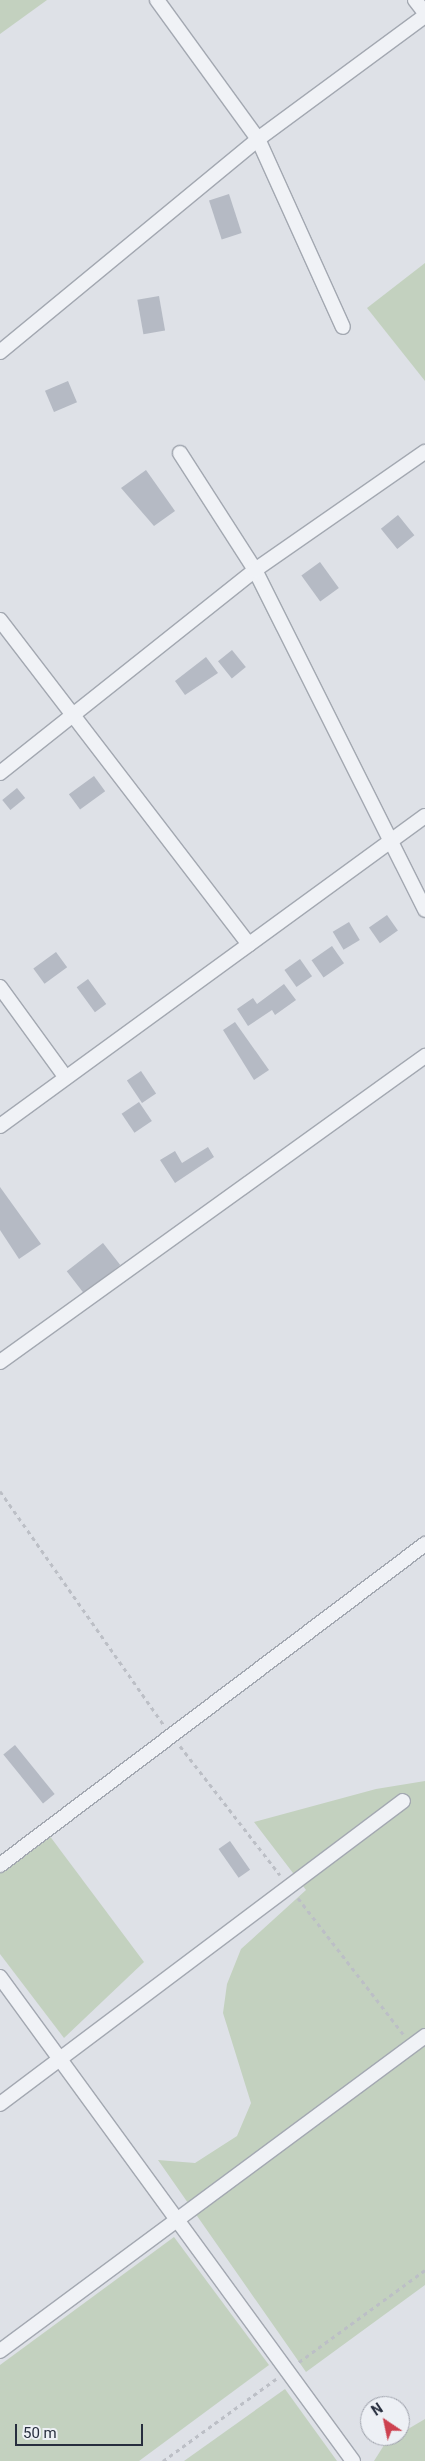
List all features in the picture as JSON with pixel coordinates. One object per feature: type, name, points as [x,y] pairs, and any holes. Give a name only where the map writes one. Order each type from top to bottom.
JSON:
[{"type":"street","points":[[157,0],[258,139],[343,327]]},
{"type":"street","points":[[0,352],[258,139],[425,15],[415,0]]},
{"type":"street","points":[[0,773],[255,570],[425,452]]},
{"type":"street","points":[[180,453],[255,570],[425,910]]},
{"type":"street","points":[[0,620],[248,944]]},
{"type":"street","points":[[0,1126],[425,816]]},
{"type":"street","points":[[0,987],[66,1078]]},
{"type":"street","points":[[0,1362],[425,1056]]},
{"type":"street","points":[[0,1864],[170,1734],[425,1544]]},
{"type":"street","points":[[0,2104],[403,1801]]},
{"type":"street","points":[[0,1977],[353,2461]]},
{"type":"street","points":[[0,2351],[425,2036]]},
{"type":"path","points":[[0,1491],[170,1734],[412,2045]]},
{"type":"green space","points":[[0,0],[47,0],[0,34]]},
{"type":"green space","points":[[425,263],[425,381],[367,308]]},
{"type":"green space","points":[[425,1781],[425,2285],[306,2372],[158,2160],[195,2163],[237,2136],[251,2103],[223,2013],[227,1984],[241,1949],[306,1890],[254,1822],[376,1789]]},
{"type":"green space","points":[[46,1831],[144,1962],[64,2038],[0,1954],[0,1872]]},
{"type":"green space","points":[[174,2237],[269,2365],[139,2461],[0,2461],[0,2365]]},
{"type":"green space","points":[[285,2389],[337,2461],[184,2461]]},
{"type":"green space","points":[[425,2419],[425,2461],[374,2461],[383,2446],[410,2446],[410,2428]]},
{"type":"building","points":[[229,194],[242,233],[222,239],[209,200]]},
{"type":"building","points":[[159,296],[165,330],[143,334],[137,300]]},
{"type":"building","points":[[68,381],[77,402],[54,412],[45,391]]},
{"type":"building","points":[[146,470],[175,511],[154,526],[121,488]]},
{"type":"building","points":[[398,515],[414,535],[397,549],[381,529]]},
{"type":"building","points":[[320,562],[339,588],[320,601],[301,576]]},
{"type":"building","points":[[232,650],[246,667],[232,678],[218,661]]},
{"type":"building","points":[[206,657],[218,673],[185,695],[175,681]]},
{"type":"building","points":[[94,776],[105,791],[80,810],[69,794]]},
{"type":"building","points":[[17,788],[25,798],[10,810],[2,800]]},
{"type":"building","points":[[387,915],[398,931],[380,943],[369,928]]},
{"type":"building","points":[[349,922],[360,940],[344,950],[333,932]]},
{"type":"building","points":[[332,946],[344,963],[324,978],[312,960]]},
{"type":"building","points":[[56,952],[67,967],[45,984],[33,968]]},
{"type":"building","points":[[300,959],[312,976],[296,987],[284,970]]},
{"type":"building","points":[[88,979],[106,1004],[95,1012],[77,987]]},
{"type":"building","points":[[284,984],[296,1000],[275,1015],[272,1010],[248,1026],[237,1009],[253,998],[257,1004]]},
{"type":"building","points":[[235,1022],[269,1070],[254,1080],[223,1030]]},
{"type":"building","points":[[141,1071],[156,1093],[142,1103],[127,1081]]},
{"type":"building","points":[[139,1102],[152,1121],[134,1133],[122,1114]]},
{"type":"building","points":[[208,1147],[214,1157],[175,1183],[160,1160],[175,1151],[182,1163]]},
{"type":"building","points":[[0,1187],[41,1244],[19,1259],[0,1230]]},
{"type":"building","points":[[103,1243],[120,1265],[84,1293],[67,1271]]},
{"type":"building","points":[[15,1745],[55,1794],[43,1803],[3,1754]]},
{"type":"building","points":[[230,1841],[250,1870],[239,1878],[219,1849]]}]
